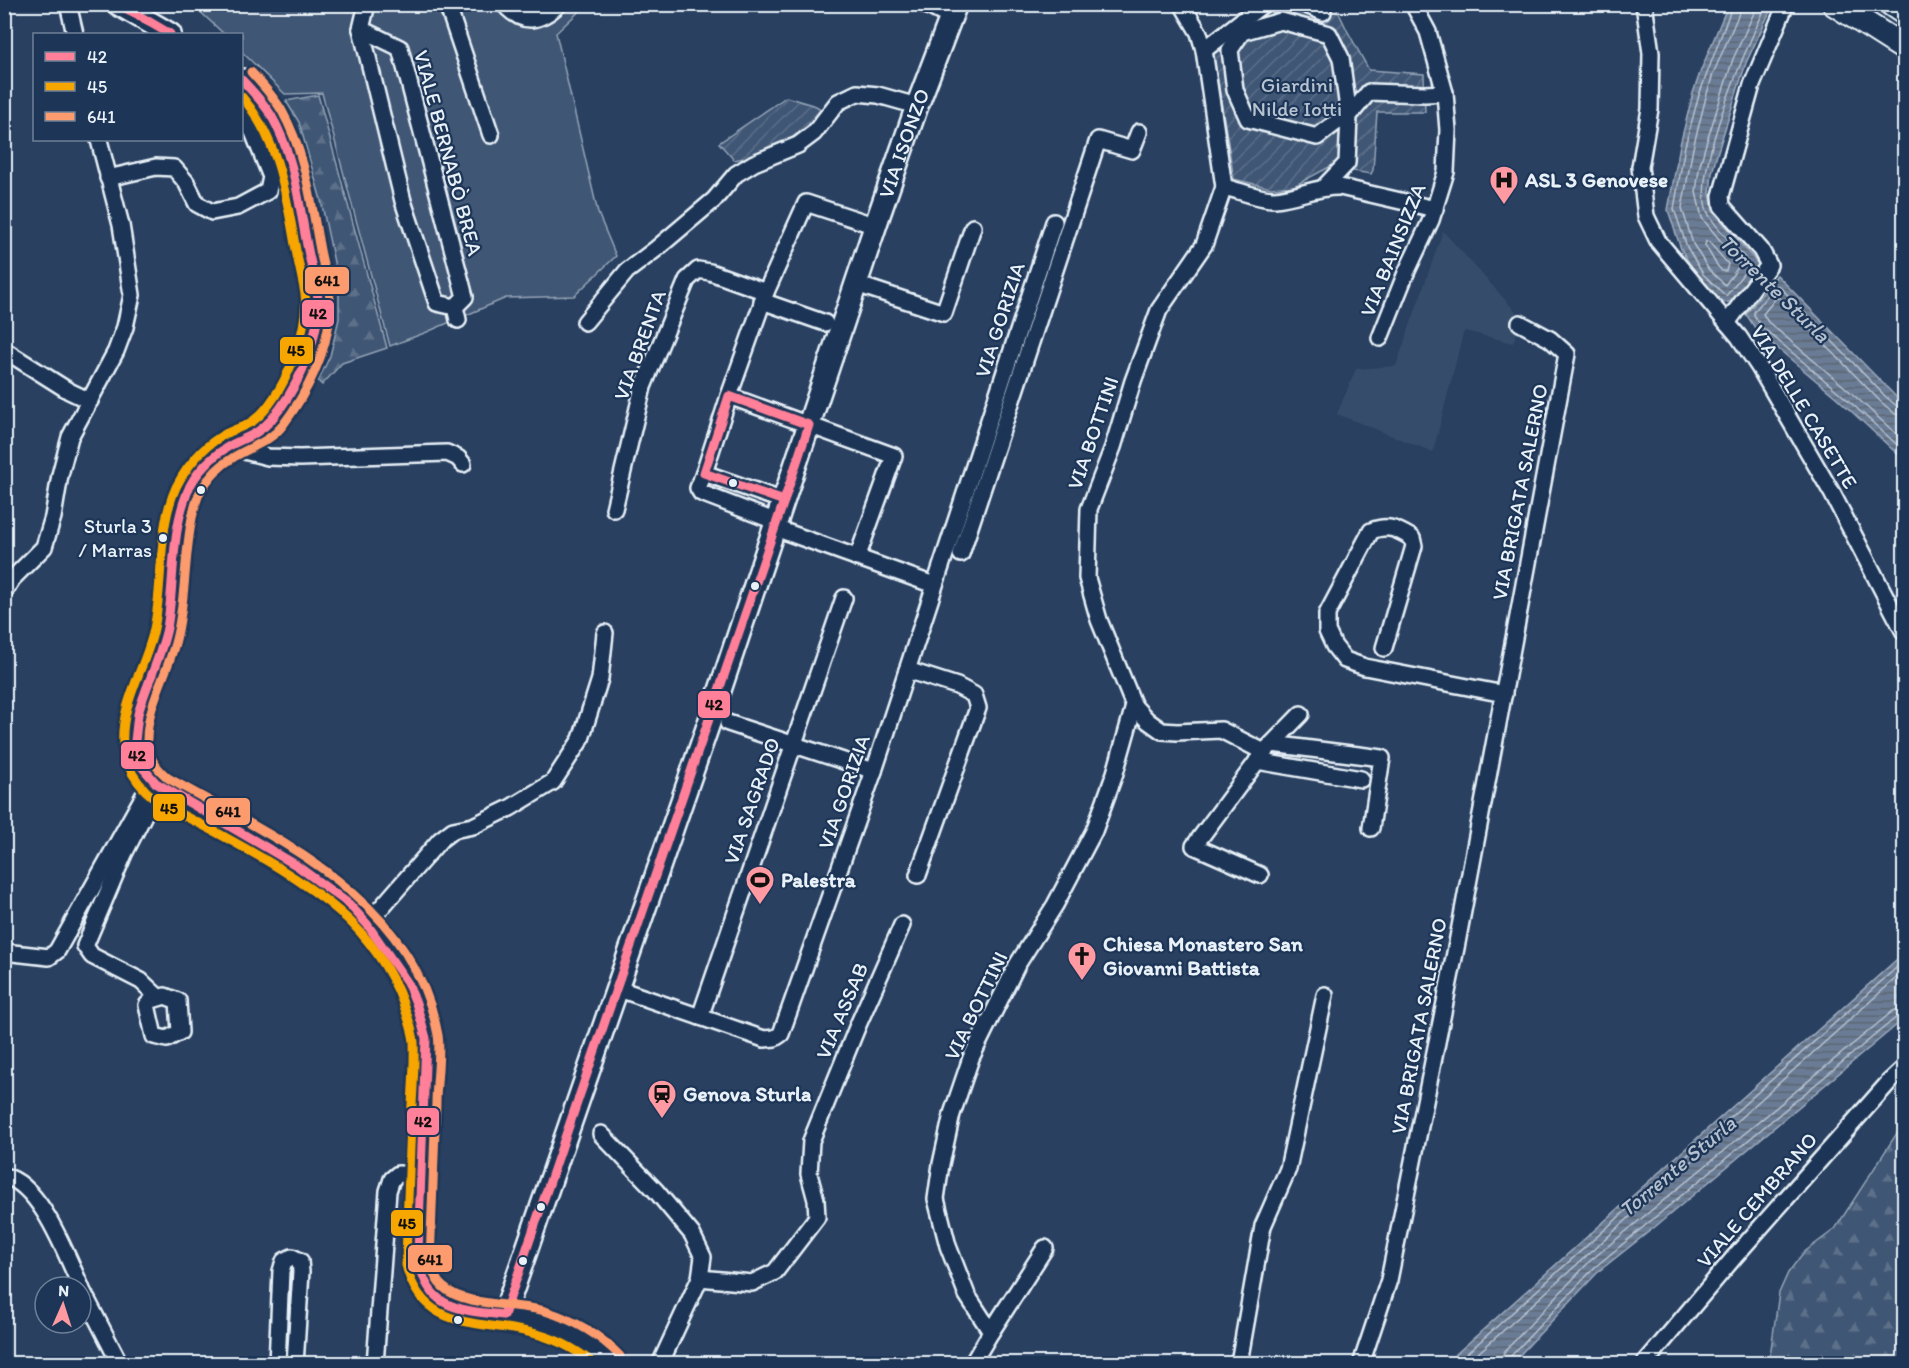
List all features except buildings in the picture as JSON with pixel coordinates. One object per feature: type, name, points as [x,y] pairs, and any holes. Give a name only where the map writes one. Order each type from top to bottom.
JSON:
[{"type":"main road","points":[[1835,4],[1905,48]]},
{"type":"main road","points":[[1892,4],[1905,12]]},
{"type":"street","points":[[68,4],[75,33]]},
{"type":"street","points":[[118,4],[168,33]]},
{"type":"street","name":"VIALE BERNABÒ BREA","points":[[361,29],[400,48],[465,297],[457,314],[437,303],[403,201],[361,29],[368,4]]},
{"type":"street","name":"VIALE BERNABÒ BREA","points":[[447,4],[491,135]]},
{"type":"street","points":[[504,4],[511,12],[523,18],[536,20],[548,15],[560,4]]},
{"type":"street","points":[[924,4],[953,11]]},
{"type":"street","name":"VIA BOTTINI","points":[[1182,4],[1199,33],[1204,50],[1224,187],[1204,245],[1159,310],[1089,509],[1087,578],[1099,620],[1134,706],[1148,721],[1162,730],[1177,732],[1221,730],[1265,752],[1361,779]]},
{"type":"street","points":[[1204,50],[1263,4]]},
{"type":"street","points":[[1304,4],[1323,12]]},
{"type":"street","name":"VIA BAINSIZZA","points":[[1380,338],[1435,209],[1446,172],[1448,130],[1445,93],[1428,32],[1413,4]]},
{"type":"street","name":"VIA DELLE CASETTE","points":[[1644,4],[1650,53],[1650,109],[1640,167],[1646,216],[1658,241],[1731,318],[1832,493],[1905,632]]},
{"type":"street","points":[[1731,318],[1769,264],[1722,206],[1721,196],[1752,86],[1786,4]]},
{"type":"street","name":"VIA ISONZO","points":[[504,1315],[776,525],[917,106],[953,11]]},
{"type":"street","points":[[1224,187],[1272,199],[1305,194],[1325,186],[1347,163],[1348,116],[1341,58],[1329,34],[1281,21],[1242,32],[1230,50],[1235,90],[1248,118],[1317,137],[1348,116],[1369,92],[1445,93]]},
{"type":"street","points":[[243,81],[271,116],[288,157],[315,285],[318,313],[302,372],[288,397],[271,420],[255,435],[228,447],[211,460],[189,486],[180,518],[173,559],[166,633],[139,709],[135,727],[138,758],[156,785],[296,865],[349,904],[397,964],[407,982],[426,1038],[418,1264],[429,1293],[445,1304],[545,1324],[578,1338],[598,1351],[611,1364]]},
{"type":"street","points":[[585,322],[627,271],[714,200],[736,174],[754,163],[798,145],[814,133],[838,102],[856,93],[878,95],[917,106]]},
{"type":"street","points":[[108,178],[156,167],[174,168],[186,182],[196,204],[212,212],[238,207],[268,191],[271,177],[253,132],[243,116]]},
{"type":"street","points":[[961,554],[1098,140],[1132,150],[1139,132]]},
{"type":"street","points":[[4,592],[12,579],[44,547],[53,517],[60,475],[70,437],[116,351],[125,327],[132,295],[121,225],[99,141]]},
{"type":"street","points":[[1325,186],[1351,189],[1435,209]]},
{"type":"street","points":[[876,226],[806,203],[764,296],[698,488],[701,493],[776,525],[857,558],[934,585]]},
{"type":"street","name":"VIA GORIZIA","points":[[616,988],[764,1039],[775,1038],[781,1034],[874,771],[1054,222]]},
{"type":"street","points":[[856,284],[944,313],[973,227]]},
{"type":"street","name":"VIA BRENTA","points":[[614,508],[643,387],[687,280],[698,270],[710,272],[764,296]]},
{"type":"street","points":[[764,296],[825,323]]},
{"type":"street","name":"VIA BRIGATA SALERNO","points":[[1361,1364],[1389,1280],[1457,943],[1567,354],[1551,339],[1520,323]]},
{"type":"street","points":[[4,350],[69,391],[90,401]]},
{"type":"street","points":[[729,396],[894,456],[857,558]]},
{"type":"street","points":[[228,447],[268,457],[300,459],[447,453],[458,458],[463,464]]},
{"type":"street","points":[[704,473],[784,501]]},
{"type":"street","points":[[1384,648],[1414,546],[1412,538],[1397,528],[1382,526],[1371,531],[1327,614],[1328,631],[1334,646],[1345,660],[1365,667],[1504,694]]},
{"type":"street","name":"VIA SAGRADO","points":[[700,1017],[844,598]]},
{"type":"street","points":[[367,924],[440,840],[453,830],[473,826],[510,808],[553,782],[581,739],[600,679],[605,633]]},
{"type":"street","points":[[907,670],[957,686],[974,695],[978,708],[918,875]]},
{"type":"street","name":"VIA BOTTINI","points":[[991,1332],[967,1295],[948,1246],[936,1199],[952,1114],[971,1058],[1017,965],[1055,905],[1094,831],[1115,773],[1134,706]]},
{"type":"street","points":[[1260,875],[1194,846],[1265,752],[1300,714]]},
{"type":"street","points":[[728,723],[874,771]]},
{"type":"street","name":"VIA BOTTINI","points":[[1265,752],[1382,758],[1371,828]]},
{"type":"street","points":[[4,952],[49,957],[57,951],[156,785]]},
{"type":"street","points":[[156,785],[85,946],[92,956],[141,981],[158,997]]},
{"type":"street","name":"VIA ASSAB","points":[[700,1278],[752,1283],[775,1272],[817,1217],[810,1174],[811,1141],[858,1024],[902,925]]},
{"type":"street","points":[[1237,1364],[1263,1226],[1288,1169],[1325,995]]},
{"type":"street","name":"VIALE CEMBRANO","points":[[1644,1364],[1736,1255],[1890,1081],[1905,1068]]},
{"type":"street","points":[[601,1134],[656,1191],[693,1234],[703,1257],[700,1278],[660,1364]]},
{"type":"street","points":[[375,1364],[388,1191],[392,1179],[398,1174],[420,1175]]},
{"type":"street","points":[[4,1176],[14,1178],[24,1186],[42,1208],[75,1275]]},
{"type":"street","points":[[972,1364],[1045,1248]]},
{"type":"street","points":[[277,1364],[280,1271],[284,1261],[292,1257],[300,1261],[301,1272],[295,1364]]},
{"type":"street","points":[[93,1311],[120,1364]]},
{"type":"shaded area","points":[[1443,231],[1517,313],[1520,323],[1513,343],[1465,331],[1433,452],[1337,414],[1356,369],[1396,366]]},
{"type":"green space","points":[[193,5],[586,5],[556,33],[598,213],[616,256],[574,296],[506,298],[390,346],[322,93],[285,94],[243,53],[243,33],[223,33]]},
{"type":"green space","name":"Giardini Nilde Iotti","points":[[1254,5],[1335,5],[1369,70],[1424,74],[1425,112],[1377,112],[1371,174],[1329,167],[1294,186],[1271,188],[1234,179],[1211,40]]},
{"type":"green space","points":[[318,95],[387,348],[342,363],[322,385],[318,381],[330,356],[339,319],[339,286],[321,200],[299,122],[286,101]]},
{"type":"green space","points":[[786,97],[816,106],[824,111],[793,137],[773,149],[734,160],[719,143]]},
{"type":"green space","points":[[1897,1133],[1904,1135],[1904,1363],[1769,1363],[1779,1293],[1788,1273],[1803,1253],[1835,1229]]},
{"type":"water","points":[[1728,5],[1773,5],[1746,63],[1712,173],[1710,193],[1713,211],[1759,265],[1730,302],[1723,303],[1698,278],[1681,249],[1668,210],[1680,145],[1693,93]]},
{"type":"water","name":"Torrente Sturla","points":[[1777,275],[1904,405],[1904,460],[1837,398],[1757,331],[1746,314]]},
{"type":"water","name":"Torrente Sturla","points":[[1904,953],[1904,1019],[1599,1271],[1512,1363],[1446,1363]]},
{"type":"transit line","name":"42","points":[[119,4],[168,33]]},
{"type":"transit line","name":"641","points":[[251,72],[282,111],[297,144],[329,289],[328,328],[320,358],[308,386],[283,425],[267,440],[224,464],[211,477],[199,495],[189,533],[180,621],[174,648],[148,726],[147,740],[150,756],[168,778],[253,825],[334,878],[370,909],[400,945],[423,987],[439,1042],[430,1262],[438,1281],[443,1287],[464,1298],[491,1304],[533,1308],[566,1319],[595,1334],[620,1356]]},
{"type":"transit line","name":"42","points":[[243,81],[271,115],[286,148],[317,291],[316,327],[302,370],[280,409],[262,428],[226,448],[212,459],[194,478],[187,493],[175,543],[167,628],[138,714],[135,741],[137,755],[143,768],[156,783],[296,865],[349,904],[367,924],[407,982],[426,1038],[418,1252],[421,1271],[427,1285],[445,1303],[471,1311],[504,1315]]},
{"type":"transit line","name":"45","points":[[243,98],[264,129],[283,182],[305,294],[303,326],[299,344],[284,381],[264,411],[253,421],[220,437],[195,458],[185,471],[173,495],[164,533],[157,615],[149,647],[125,716],[123,745],[126,758],[138,781],[153,797],[278,868],[340,912],[369,942],[392,978],[403,1003],[414,1042],[406,1265],[414,1286],[424,1301],[438,1312],[453,1318],[546,1337],[571,1348],[594,1364]]},
{"type":"transit line","name":"42","points":[[729,396],[809,425],[784,501],[704,473],[729,396]]},
{"type":"transit line","name":"42","points":[[504,1315],[784,501]]},
{"type":"place","name":"ASL 3 Genovese","points":[[1504,206]]},
{"type":"place","name":"Sturla 3 / Marras","points":[[163,538]]},
{"type":"place","name":"Palestra","points":[[760,906]]},
{"type":"place","name":"Chiesa Monastero San Giovanni Battista","points":[[1082,982]]},
{"type":"place","name":"Genova Sturla","points":[[662,1120]]}]
